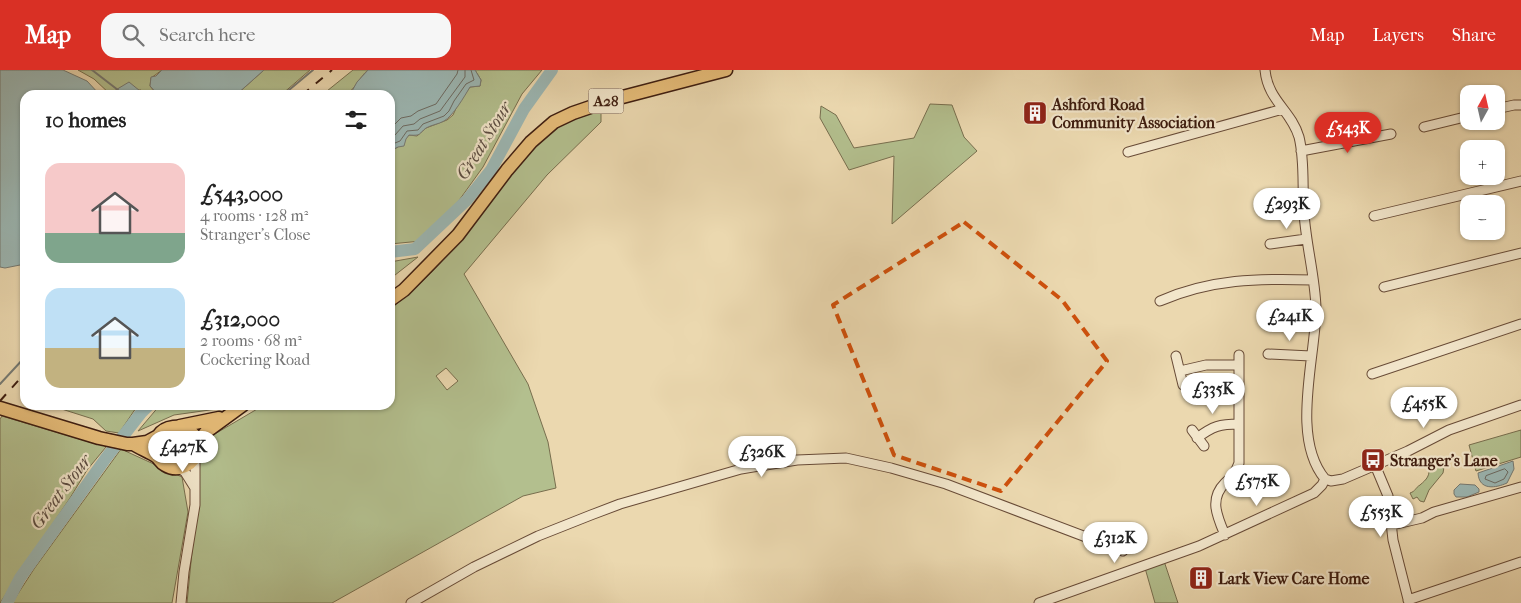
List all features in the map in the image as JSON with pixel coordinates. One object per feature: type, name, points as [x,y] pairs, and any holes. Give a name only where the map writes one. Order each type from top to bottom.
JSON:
[{"type":"highway","name":"A28","points":[[395,296],[404,290],[458,235],[507,170],[531,142],[554,122],[573,113],[611,100],[726,70]]},
{"type":"highway","points":[[0,408],[91,436],[130,444],[158,458],[166,466],[179,468],[186,467],[196,452],[202,436],[236,410]]},
{"type":"highway","points":[[130,444],[147,442],[168,428],[212,421],[228,415]]},
{"type":"highway","points":[[180,426],[186,428],[194,436],[196,452]]},
{"type":"highway","points":[[158,436],[155,447],[158,458]]},
{"type":"street","points":[[1265,70],[1269,88],[1296,129],[1301,150],[1306,239],[1313,280],[1315,324],[1307,406],[1308,439],[1315,462],[1325,479]]},
{"type":"street","points":[[1505,107],[1521,106]]},
{"type":"street","points":[[1128,152],[1283,108]]},
{"type":"street","points":[[1424,127],[1433,120],[1460,117]]},
{"type":"street","points":[[1301,150],[1391,134]]},
{"type":"street","points":[[1374,216],[1521,181]]},
{"type":"street","points":[[1270,244],[1306,239]]},
{"type":"street","points":[[1388,286],[1521,253]]},
{"type":"street","points":[[1160,302],[1176,294],[1207,285],[1245,280],[1313,280]]},
{"type":"street","points":[[1379,372],[1521,324]]},
{"type":"street","points":[[1225,535],[1215,505],[1219,490],[1234,474],[1239,463],[1239,354]]},
{"type":"street","points":[[1268,354],[1311,356]]},
{"type":"street","points":[[1176,356],[1183,385]]},
{"type":"street","points":[[1180,371],[1206,365],[1239,365]]},
{"type":"street","points":[[1325,479],[1337,480],[1408,451],[1449,430],[1521,405]]},
{"type":"street","points":[[1204,446],[1195,434],[1223,424],[1239,424]]},
{"type":"street","points":[[181,603],[184,572],[192,529],[196,452]]},
{"type":"street","points":[[411,603],[474,566],[538,536],[620,504],[741,469],[797,460],[846,458],[891,468],[946,484],[1123,551]]},
{"type":"street","points":[[1375,465],[1388,496],[1393,540],[1408,602],[1521,562]]},
{"type":"street","points":[[179,468],[185,472],[195,488]]},
{"type":"street","points":[[1039,603],[1140,568],[1225,535],[1314,493],[1325,479]]},
{"type":"street","points":[[1392,525],[1422,518],[1434,512],[1521,487]]},
{"type":"highlighted area","points":[[964,222],[1062,300],[1107,361],[1001,491],[894,455],[833,305]]},
{"type":"green space","points":[[78,70],[162,70],[151,78],[150,86],[154,90],[106,90],[94,79]]},
{"type":"green space","points":[[264,70],[310,70],[287,90],[242,90]]},
{"type":"green space","points":[[353,70],[368,70],[351,90],[328,90]]},
{"type":"green space","points":[[475,70],[542,70],[522,94],[483,167],[460,199],[421,241],[395,244],[395,148],[409,135],[417,136],[426,128],[447,120],[453,115],[470,87],[480,86],[481,80]]},
{"type":"green space","points":[[930,104],[952,105],[964,137],[977,151],[892,224],[894,156],[849,170],[820,118],[821,106],[836,115],[854,148],[914,138]]},
{"type":"green space","points":[[601,110],[601,122],[547,175],[464,274],[528,384],[548,442],[556,488],[523,496],[332,603],[187,603],[199,479],[198,461],[208,438],[256,410],[395,410],[395,305],[418,286],[443,260],[517,164],[534,146],[558,127]],"holes":[[[446,368],[458,381],[447,390],[436,376]]]},
{"type":"green space","points":[[418,257],[395,275],[395,261]]},
{"type":"green space","points":[[65,410],[135,410],[119,433],[106,431],[93,419]]},
{"type":"green space","points":[[156,410],[210,410],[174,415],[138,431]]},
{"type":"green space","points":[[2,416],[96,444],[102,444],[106,447],[87,470],[0,603],[0,419]]},
{"type":"green space","points":[[1521,430],[1521,457],[1476,471],[1469,445]]},
{"type":"green space","points":[[176,432],[182,433],[190,441],[190,453],[182,461],[176,462],[170,461],[162,453],[161,447],[162,441],[170,433]]},
{"type":"green space","points":[[121,449],[182,477],[188,512],[172,603],[12,603],[34,569]]},
{"type":"green space","points":[[1437,461],[1442,463],[1444,467],[1443,473],[1429,490],[1424,502],[1420,501],[1417,497],[1413,499],[1410,493],[1426,479],[1429,466]]},
{"type":"green space","points":[[1164,561],[1178,603],[1155,603],[1145,568]]},
{"type":"water","points":[[0,70],[63,70],[87,81],[95,90],[20,90],[20,265],[0,267]]},
{"type":"water","points":[[162,70],[264,70],[242,90],[154,90],[150,86],[151,77],[156,76]]},
{"type":"water","points":[[368,70],[475,70],[481,80],[480,86],[470,87],[447,119],[426,128],[418,135],[409,135],[404,146],[395,148],[395,90],[353,90]]},
{"type":"water","points":[[129,82],[139,90],[116,90]]},
{"type":"water","points":[[1513,461],[1514,469],[1507,483],[1489,487],[1481,483],[1478,473]]},
{"type":"water","points":[[1460,484],[1475,485],[1479,492],[1467,497],[1456,497],[1454,490]]},
{"type":"waterway","points":[[92,70],[118,90]]},
{"type":"waterway","points":[[289,90],[313,70]]},
{"type":"waterway","name":"Great Stour","points":[[395,251],[415,249],[467,200],[491,170],[524,109],[552,70]]},
{"type":"waterway","points":[[0,384],[20,362]]},
{"type":"waterway","name":"Great Stour","points":[[7,603],[20,578],[106,458],[144,410]]},
{"type":"railway","points":[[308,90],[332,70]]},
{"type":"railway","points":[[0,401],[20,379]]},
{"type":"place","name":"Ashford Road Community Association","points":[[1035,113]]},
{"type":"place","name":"Stranger's Lane","points":[[1373,460]]},
{"type":"place","name":"Lark View Care Home","points":[[1201,578]]}]
